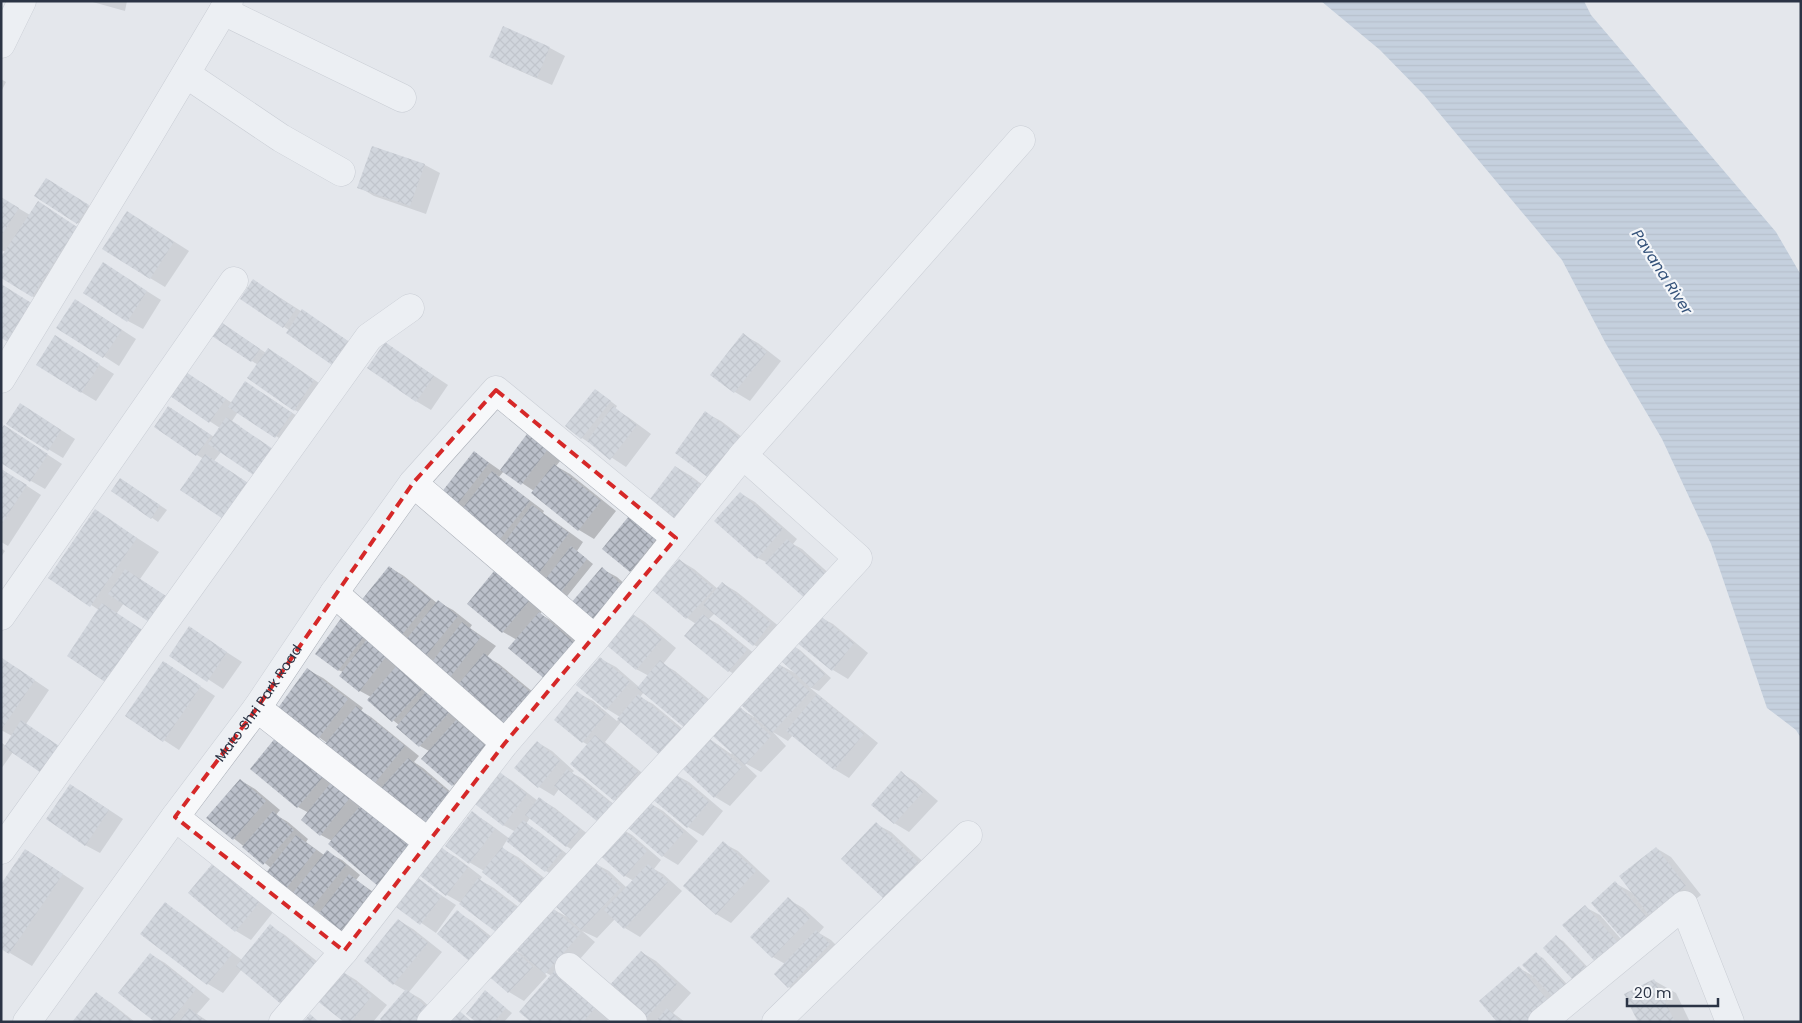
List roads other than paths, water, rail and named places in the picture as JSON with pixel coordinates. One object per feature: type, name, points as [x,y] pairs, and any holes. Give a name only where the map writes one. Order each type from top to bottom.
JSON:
[{"type":"street","points":[[1,44],[22,1]]},
{"type":"street","points":[[1,379],[226,6],[402,98]]},
{"type":"street","points":[[186,74],[281,138],[341,172]]},
{"type":"street","points":[[283,1022],[344,951],[505,743],[595,639],[743,455],[1021,140]]},
{"type":"street","points":[[1,616],[234,281]]},
{"type":"street","points":[[1,850],[369,337],[410,308]]},
{"type":"street","name":"Mato Shri Park Road","points":[[26,1022],[256,708],[334,593],[414,483],[496,390],[676,538]]},
{"type":"street","points":[[431,1022],[858,558],[743,455]]},
{"type":"street","points":[[414,483],[595,639]]},
{"type":"street","points":[[334,593],[505,743]]},
{"type":"street","points":[[256,708],[428,842]]},
{"type":"street","points":[[174,818],[344,951]]},
{"type":"street","points":[[776,1022],[968,835]]},
{"type":"street","points":[[1542,1022],[1684,905],[1730,1022]]},
{"type":"street","points":[[569,967],[633,1022]]},
{"type":"water","name":"Pavana River","points":[[1321,1],[1584,1],[1591,15],[1776,232],[1801,275],[1801,738],[1796,730],[1767,708],[1711,544],[1662,439],[1606,344],[1562,260],[1424,95],[1380,50]]}]
